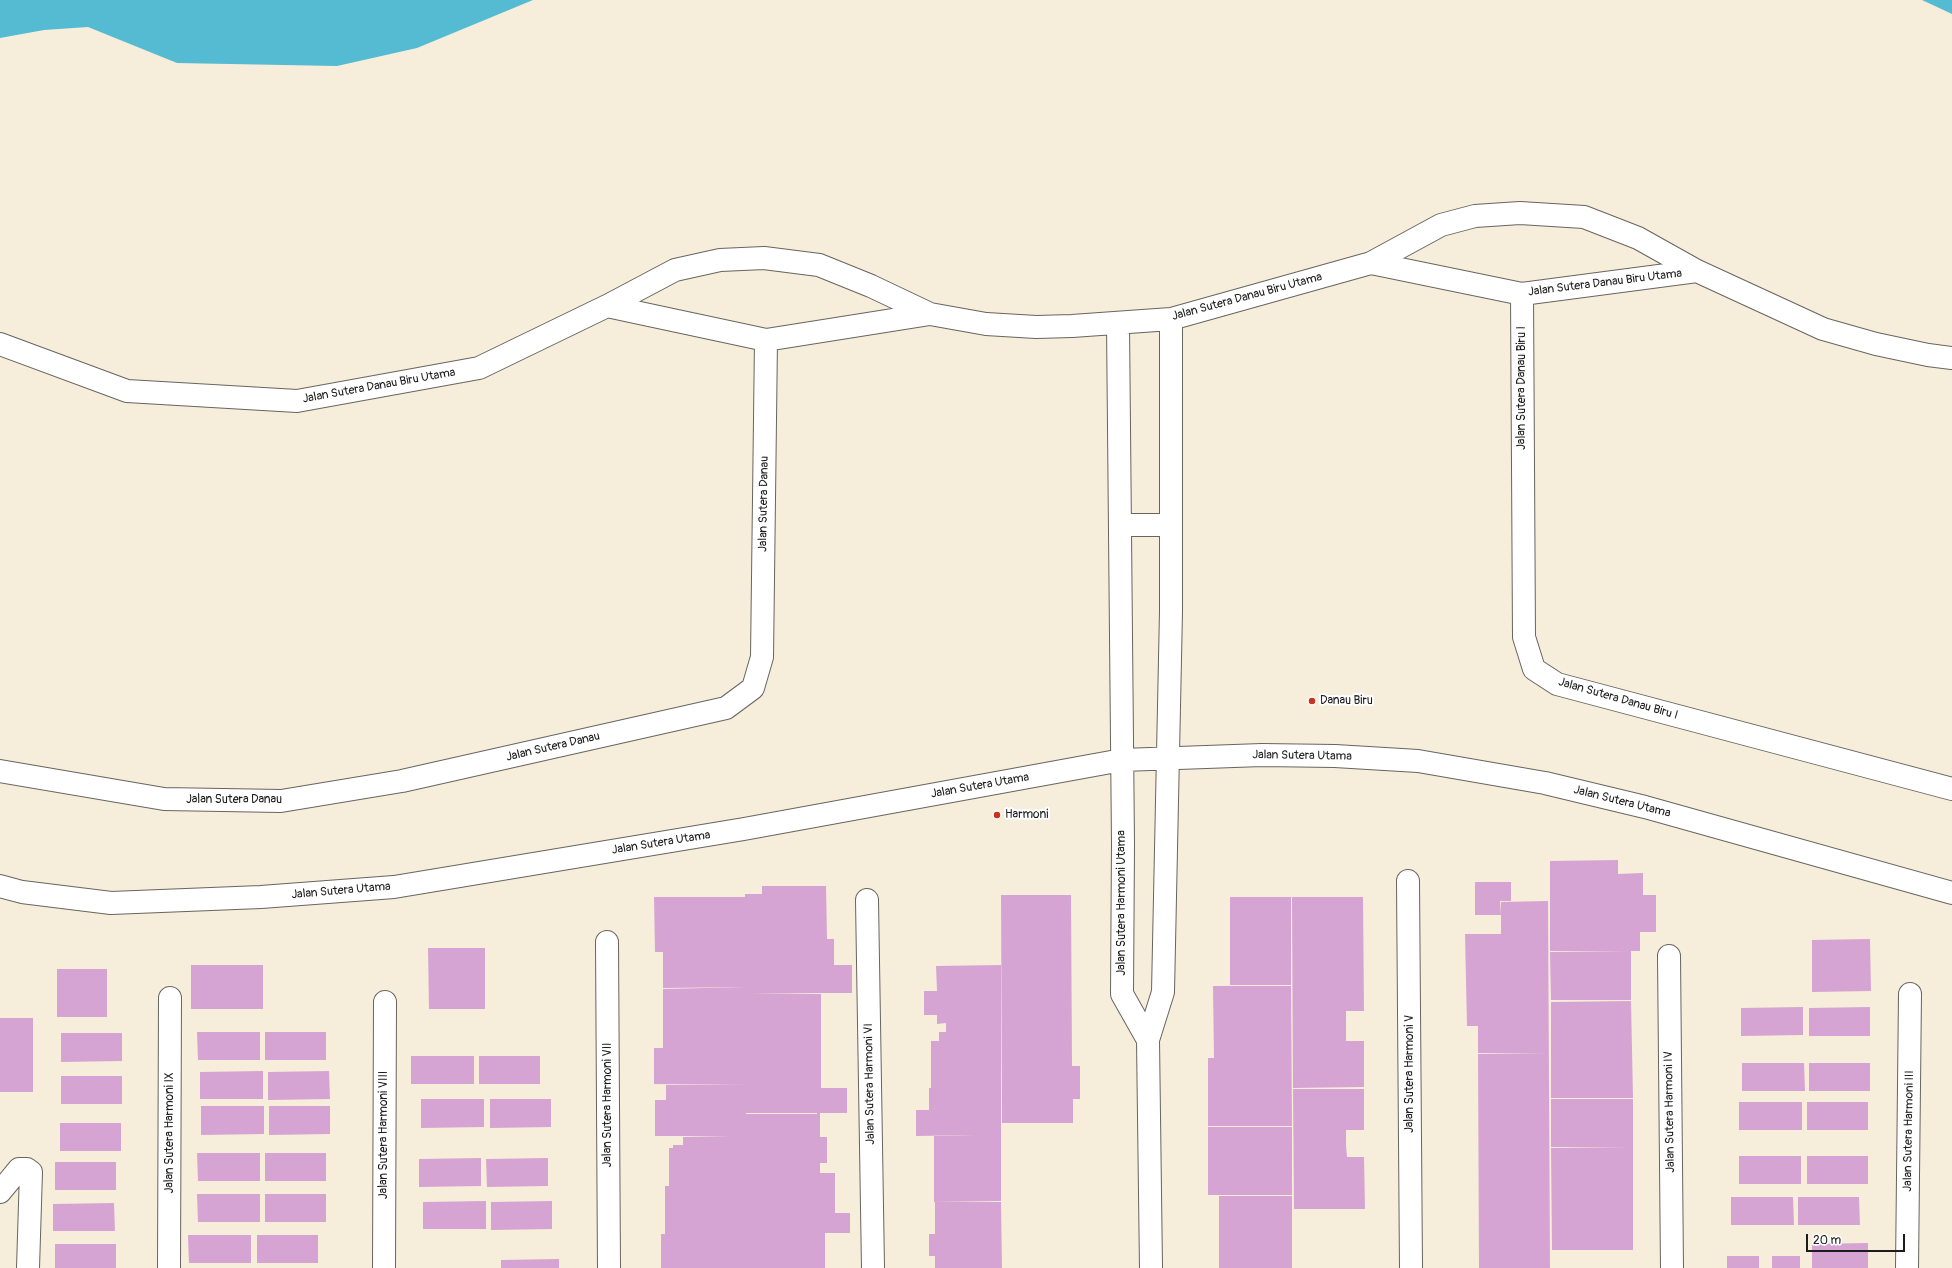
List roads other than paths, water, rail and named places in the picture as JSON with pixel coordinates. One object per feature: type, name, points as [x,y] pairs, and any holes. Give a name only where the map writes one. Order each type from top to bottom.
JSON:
[{"type":"street","name":"Jalan Sutera Danau Biru Utama","points":[[0,344],[127,391],[297,400],[478,368],[607,306],[675,270],[720,260],[764,258],[819,265],[871,286],[930,314],[986,324],[1036,327],[1118,324],[1172,319],[1372,263],[1441,225],[1475,216],[1520,213],[1584,217],[1638,238],[1697,271],[1823,328],[1876,344],[1928,356],[1952,358]]},
{"type":"street","name":"Jalan Sutera Danau Biru Utama","points":[[1372,263],[1522,294],[1697,271]]},
{"type":"street","name":"Jalan Sutera Danau Biru I","points":[[1522,294],[1524,637],[1534,669],[1557,684],[1952,789]]},
{"type":"street","name":"Jalan Sutera Danau Biru Utama","points":[[607,306],[766,340],[930,314]]},
{"type":"street","name":"Jalan Sutera Harmoni Utama","points":[[1150,1268],[1148,1040],[1163,992],[1169,758],[1172,319]]},
{"type":"street","name":"Jalan Sutera Harmoni Utama","points":[[1118,324],[1122,760],[1122,994],[1148,1040]]},
{"type":"street","name":"Jalan Sutera Danau","points":[[0,771],[164,799],[281,801],[402,780],[726,708],[753,688],[762,657],[766,340]]},
{"type":"street","points":[[1120,525],[1171,525]]},
{"type":"street","name":"Jalan Sutera Utama","points":[[0,886],[22,892],[112,903],[261,897],[394,887],[744,829],[1122,760],[1262,755],[1335,756],[1418,761],[1545,783],[1645,807],[1952,894]]},
{"type":"street","name":"Jalan Sutera Harmoni V","points":[[1408,881],[1411,1268]]},
{"type":"street","name":"Jalan Sutera Harmoni VI","points":[[867,900],[873,1268]]},
{"type":"street","name":"Jalan Sutera Harmoni VII","points":[[607,942],[609,1268]]},
{"type":"street","name":"Jalan Sutera Harmoni IV","points":[[1669,956],[1672,1268]]},
{"type":"street","name":"Jalan Sutera Harmoni III","points":[[1907,1268],[1910,994]]},
{"type":"street","name":"Jalan Sutera Harmoni IX","points":[[169,1268],[170,998]]},
{"type":"street","name":"Jalan Sutera Harmoni VIII","points":[[384,1268],[385,1002]]},
{"type":"street","points":[[0,1192],[19,1169],[27,1169],[31,1172],[28,1268]]},
{"type":"water","points":[[0,0],[533,0],[417,48],[337,66],[177,63],[88,27],[44,30],[0,38]]},
{"type":"water","points":[[1922,0],[1952,0],[1952,14]]},
{"type":"place","name":"Danau Biru","points":[[1312,701]]},
{"type":"place","name":"Harmoni","points":[[997,815]]}]
